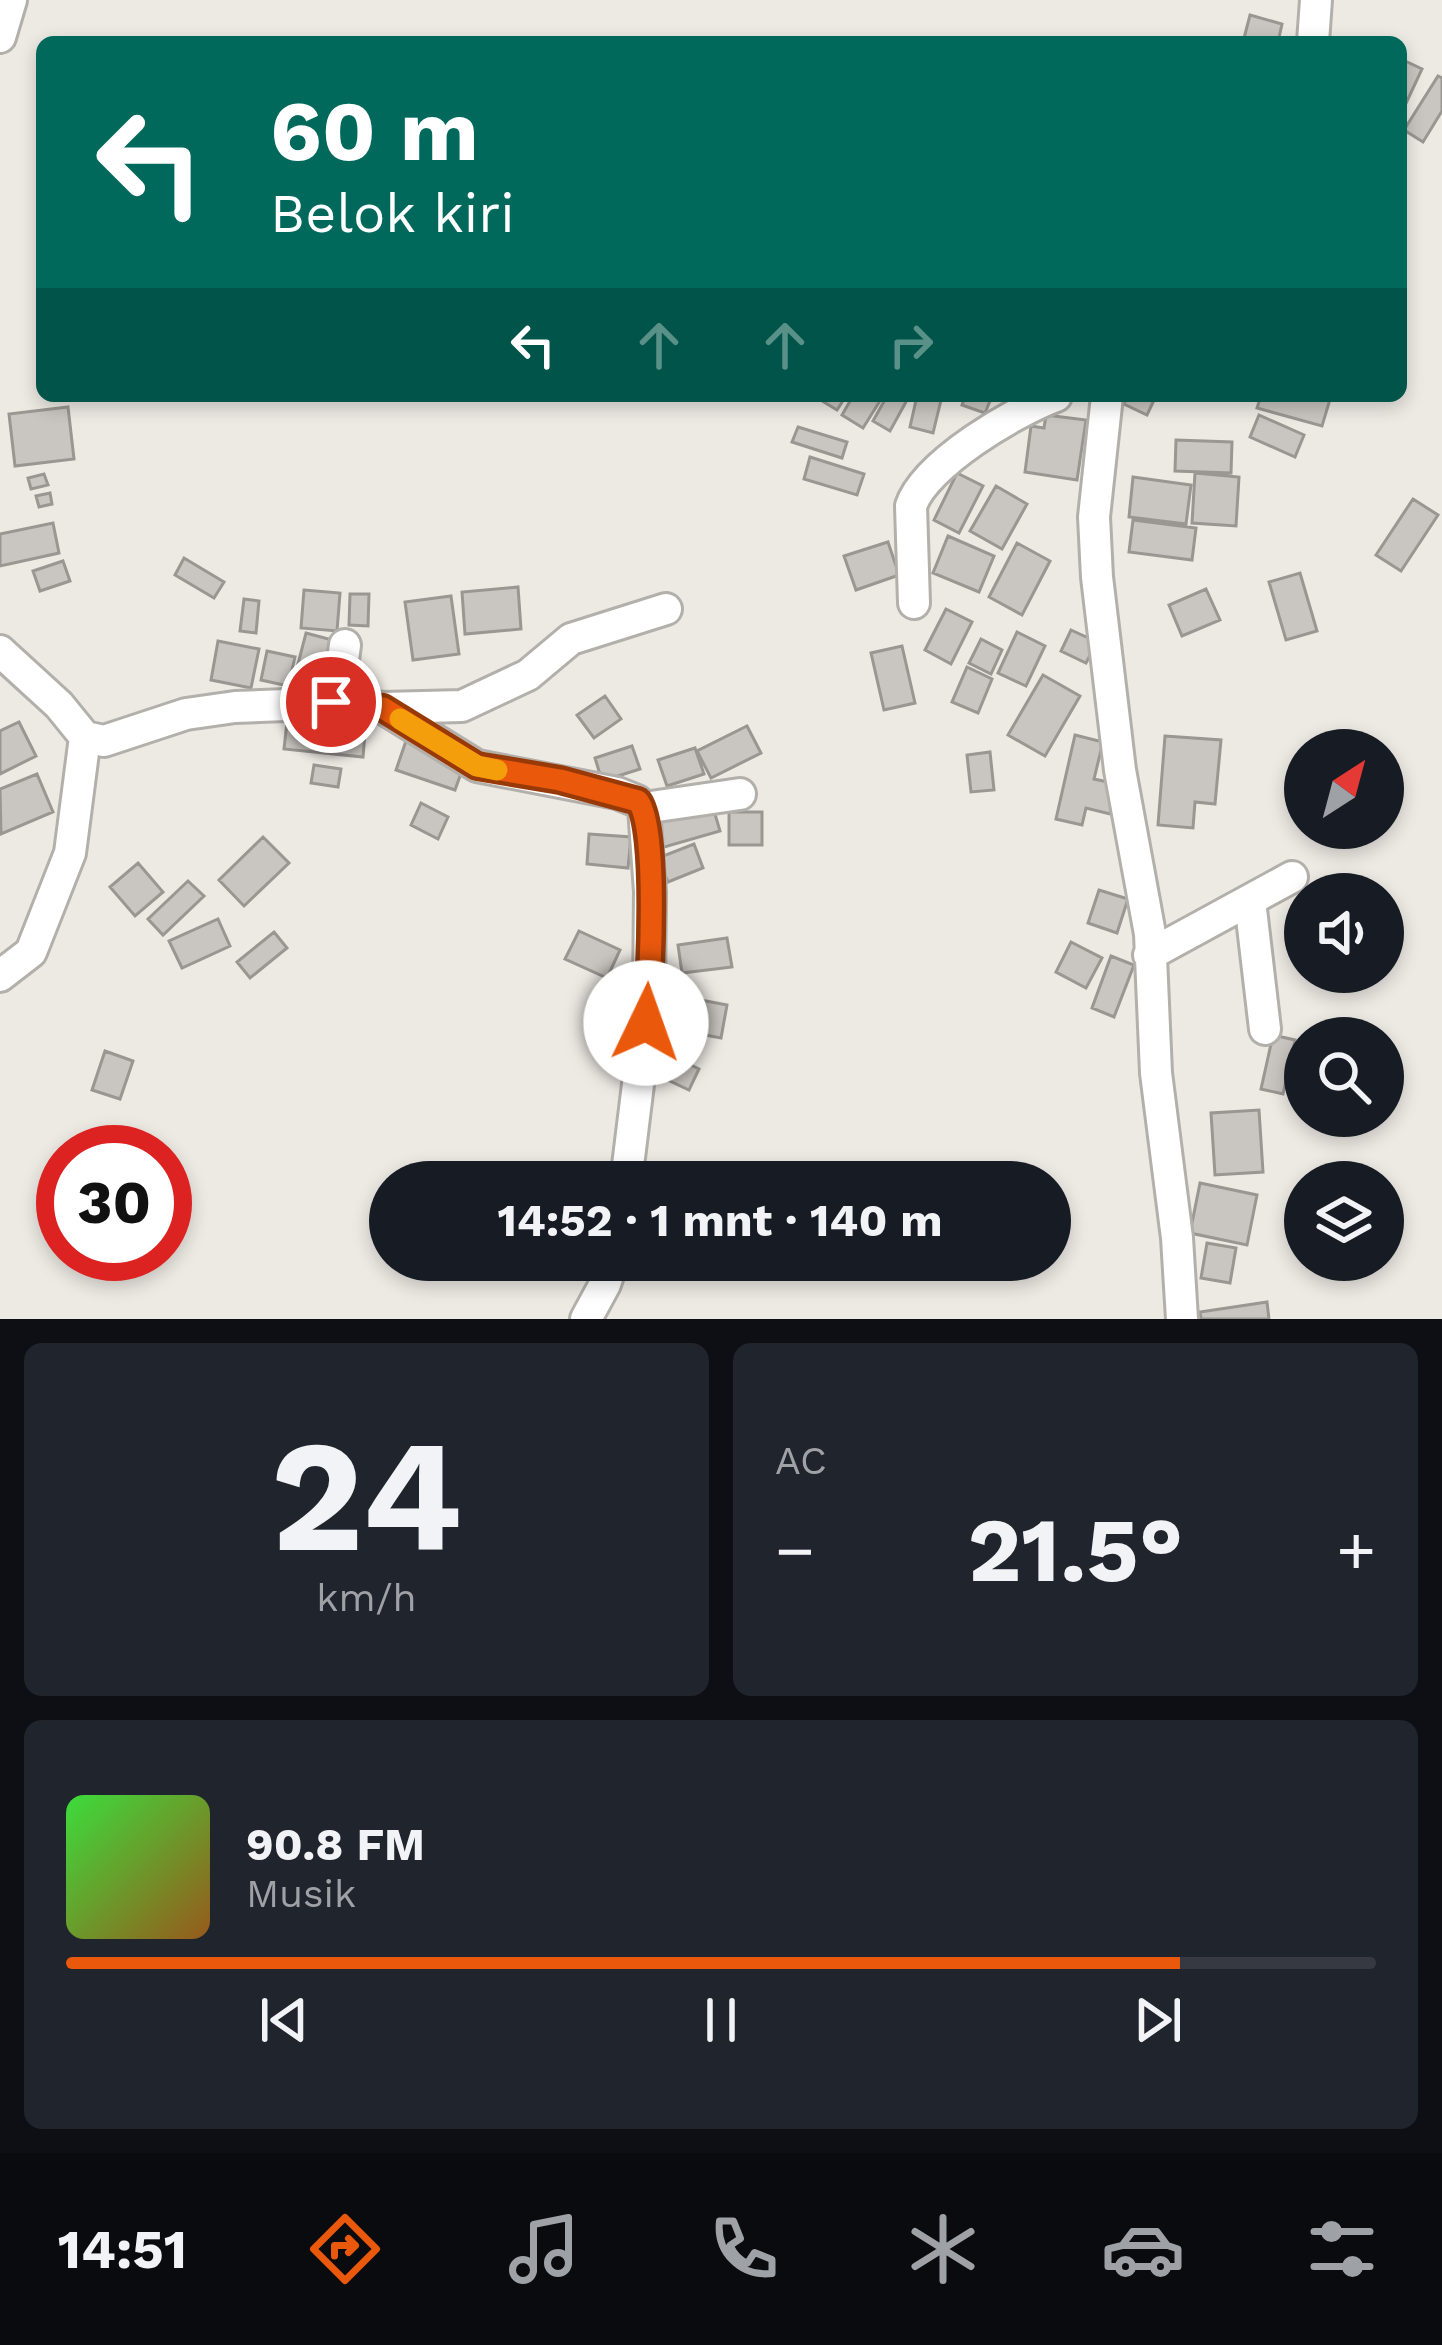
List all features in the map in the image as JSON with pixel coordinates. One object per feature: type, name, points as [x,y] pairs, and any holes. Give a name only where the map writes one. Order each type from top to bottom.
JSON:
[{"type":"street","points":[[0,37],[11,0]]},
{"type":"street","points":[[1313,36],[1316,0]]},
{"type":"street","points":[[914,603],[911,506],[916,491],[954,456],[1039,402]]},
{"type":"street","points":[[1106,402],[1094,518],[1097,577],[1120,770],[1146,907],[1156,1073],[1182,1319]]},
{"type":"street","points":[[0,651],[85,737],[104,741],[186,714],[235,706],[462,706],[528,675],[572,639],[666,609]]},
{"type":"street","points":[[338,703],[344,644]]},
{"type":"street","points":[[383,708],[477,766],[617,793],[644,808],[650,892],[649,995],[629,1161]]},
{"type":"street","points":[[0,976],[31,952],[70,853],[85,737]]},
{"type":"street","points":[[644,808],[740,794]]},
{"type":"street","points":[[1149,955],[1284,882]]},
{"type":"street","points":[[1250,901],[1265,1029]]},
{"type":"street","points":[[586,1319],[603,1281]]},
{"type":"building","points":[[1250,15],[1282,24],[1279,36],[1245,36]]},
{"type":"building","points":[[1407,62],[1422,69],[1407,101]]},
{"type":"building","points":[[1438,76],[1442,78],[1442,111],[1423,142],[1407,132]]},
{"type":"building","points":[[850,402],[879,402],[863,428],[842,415]]},
{"type":"building","points":[[884,402],[906,402],[890,431],[873,421]]},
{"type":"building","points":[[916,402],[941,402],[933,433],[910,427]]},
{"type":"building","points":[[963,402],[990,402],[985,413]]},
{"type":"building","points":[[1125,402],[1153,402],[1147,415]]},
{"type":"building","points":[[1259,402],[1329,402],[1322,426],[1257,408]]},
{"type":"building","points":[[68,407],[74,459],[15,466],[9,414]]},
{"type":"building","points":[[1046,415],[1086,420],[1077,480],[1025,472],[1031,426],[1044,428]]},
{"type":"building","points":[[1259,415],[1304,435],[1295,457],[1250,437]]},
{"type":"building","points":[[798,427],[847,442],[842,458],[792,442]]},
{"type":"building","points":[[1176,440],[1232,442],[1231,473],[1175,471]]},
{"type":"building","points":[[810,457],[864,474],[857,495],[804,479]]},
{"type":"building","points":[[957,473],[983,486],[959,533],[934,520]]},
{"type":"building","points":[[1195,473],[1239,477],[1236,526],[1192,523]]},
{"type":"building","points":[[44,474],[48,485],[31,489],[28,478]]},
{"type":"building","points":[[1133,477],[1191,485],[1186,524],[1129,517]]},
{"type":"building","points":[[996,486],[1027,504],[1002,549],[970,531]]},
{"type":"building","points":[[50,493],[52,504],[39,507],[36,496]]},
{"type":"building","points":[[1413,499],[1438,515],[1401,571],[1376,555]]},
{"type":"building","points":[[1133,520],[1196,528],[1192,560],[1129,552]]},
{"type":"building","points":[[53,523],[59,553],[0,566],[0,534]]},
{"type":"building","points":[[948,536],[994,556],[979,592],[933,573]]},
{"type":"building","points":[[888,542],[899,575],[856,590],[844,556]]},
{"type":"building","points":[[1017,543],[1050,561],[1022,615],[989,597]]},
{"type":"building","points":[[184,558],[224,582],[214,598],[175,575]]},
{"type":"building","points":[[63,561],[70,581],[40,591],[33,571]]},
{"type":"building","points":[[1300,573],[1317,631],[1286,640],[1269,582]]},
{"type":"building","points":[[518,587],[521,629],[465,634],[462,592]]},
{"type":"building","points":[[1206,589],[1220,620],[1182,636],[1169,605]]},
{"type":"building","points":[[304,590],[340,593],[337,631],[301,628]]},
{"type":"building","points":[[350,594],[369,594],[368,626],[349,625]]},
{"type":"building","points":[[451,596],[459,654],[413,660],[405,602]]},
{"type":"building","points":[[244,599],[259,601],[256,633],[240,631]]},
{"type":"building","points":[[946,609],[972,622],[951,664],[925,650]]},
{"type":"building","points":[[1071,630],[1097,642],[1086,663],[1061,651]]},
{"type":"building","points":[[1017,632],[1045,646],[1026,686],[998,673]]},
{"type":"building","points":[[306,633],[336,641],[323,691],[293,683]]},
{"type":"building","points":[[981,639],[1002,650],[991,674],[969,663]]},
{"type":"building","points":[[218,641],[259,649],[251,688],[211,680]]},
{"type":"building","points":[[902,646],[915,703],[884,710],[871,653]]},
{"type":"building","points":[[267,651],[295,657],[288,686],[261,680]]},
{"type":"building","points":[[967,667],[992,679],[978,713],[952,702]]},
{"type":"building","points":[[1043,675],[1080,696],[1045,756],[1008,735]]},
{"type":"building","points":[[605,696],[621,719],[594,738],[577,715]]},
{"type":"building","points":[[288,713],[366,721],[363,757],[284,749]]},
{"type":"building","points":[[19,722],[36,756],[0,774],[0,731]]},
{"type":"building","points":[[747,726],[761,753],[711,778],[697,751]]},
{"type":"building","points":[[1075,735],[1103,742],[1094,779],[1117,784],[1110,814],[1086,808],[1082,825],[1056,819]]},
{"type":"building","points":[[1165,736],[1221,740],[1215,804],[1195,802],[1193,828],[1158,825]]},
{"type":"building","points":[[406,741],[465,762],[455,790],[396,770]]},
{"type":"building","points":[[632,746],[640,769],[602,781],[595,758]]},
{"type":"building","points":[[695,748],[704,774],[667,786],[658,760]]},
{"type":"building","points":[[990,752],[994,790],[971,792],[967,755]]},
{"type":"building","points":[[314,765],[341,769],[338,787],[311,783]]},
{"type":"building","points":[[37,774],[53,812],[1,834],[0,789]]},
{"type":"building","points":[[421,803],[448,817],[438,839],[411,825]]},
{"type":"building","points":[[712,804],[720,831],[661,848],[653,820]]},
{"type":"building","points":[[729,812],[762,812],[762,845],[729,845]]},
{"type":"building","points":[[589,834],[631,837],[628,868],[587,864]]},
{"type":"building","points":[[263,837],[289,863],[244,906],[219,880]]},
{"type":"building","points":[[694,844],[703,868],[668,882],[658,858]]},
{"type":"building","points":[[138,863],[163,892],[135,916],[110,887]]},
{"type":"building","points":[[188,881],[204,896],[163,935],[148,919]]},
{"type":"building","points":[[1099,890],[1128,899],[1117,933],[1088,923]]},
{"type":"building","points":[[218,919],[230,946],[182,968],[169,941]]},
{"type":"building","points":[[579,931],[620,950],[607,978],[565,959]]},
{"type":"building","points":[[274,932],[287,948],[250,978],[237,962]]},
{"type":"building","points":[[727,938],[732,967],[682,973],[678,945]]},
{"type":"building","points":[[1071,942],[1102,958],[1086,988],[1056,972]]},
{"type":"building","points":[[1111,956],[1134,965],[1114,1017],[1092,1008]]},
{"type":"building","points":[[664,993],[727,1005],[721,1038],[657,1026]]},
{"type":"building","points":[[1273,1035],[1284,1038],[1283,1094],[1261,1089]]},
{"type":"building","points":[[105,1051],[133,1061],[120,1099],[92,1090]]},
{"type":"building","points":[[663,1052],[699,1069],[689,1090],[653,1073]]},
{"type":"building","points":[[1259,1110],[1263,1172],[1215,1175],[1211,1113]]},
{"type":"building","points":[[1200,1183],[1257,1195],[1247,1245],[1190,1233]]},
{"type":"building","points":[[1207,1243],[1236,1248],[1230,1283],[1201,1278]]},
{"type":"building","points":[[1267,1302],[1269,1319],[1201,1319],[1200,1312]]},
{"type":"slow traffic","points":[[400,719],[477,766],[497,770]]},
{"type":"route","points":[[331,702],[383,708],[477,766],[560,780],[638,801],[644,808],[648,834],[646,1023]]}]
